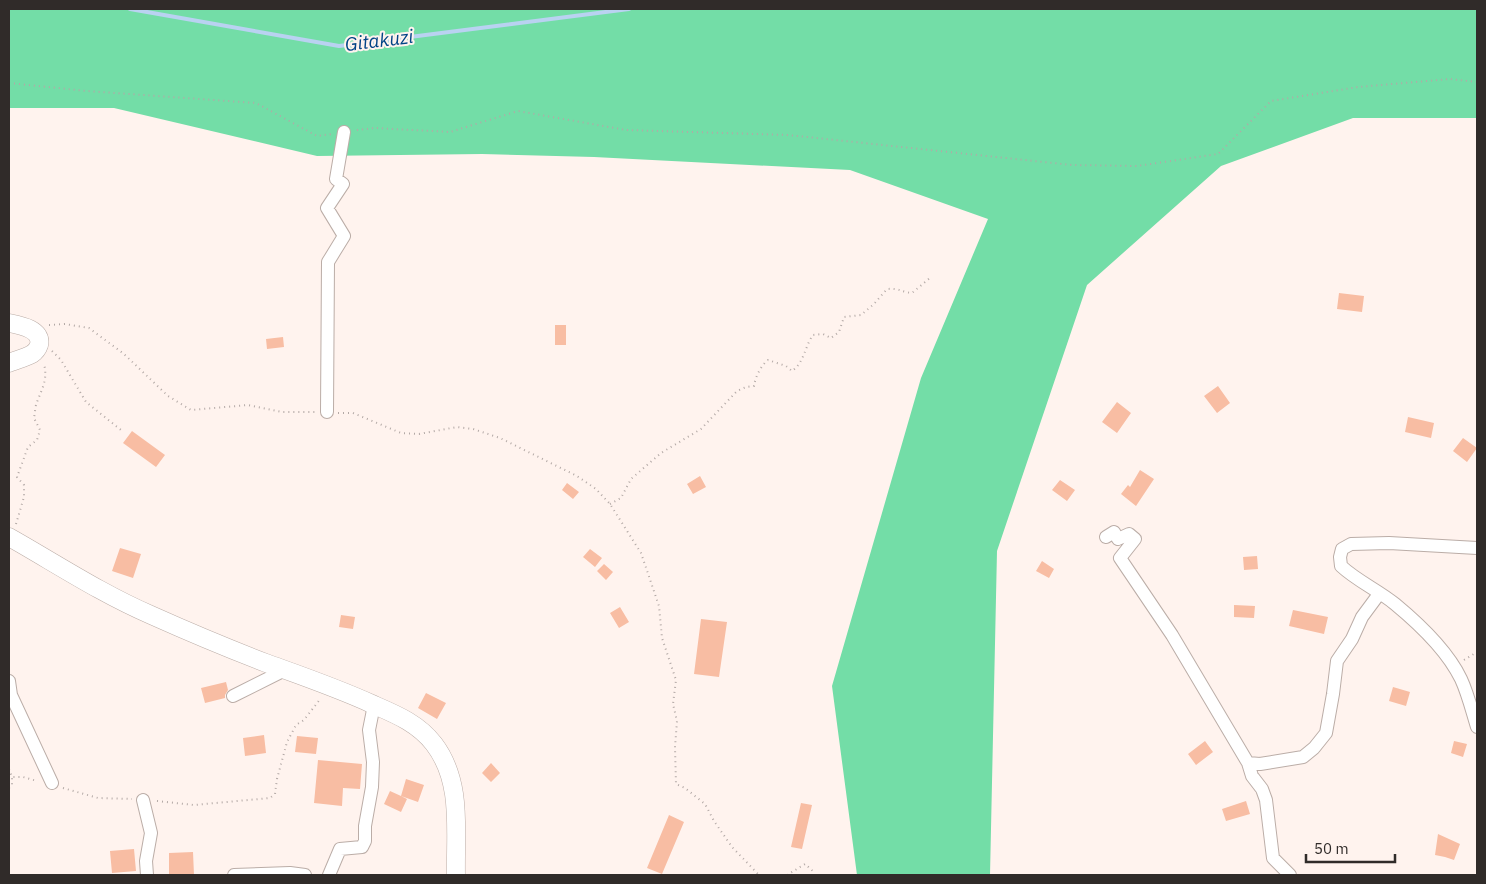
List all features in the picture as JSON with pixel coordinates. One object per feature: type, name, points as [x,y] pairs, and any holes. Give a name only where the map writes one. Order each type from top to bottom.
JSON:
[{"type":"main road","points":[[9,323],[36,342],[32,354],[9,363]]},
{"type":"main road","points":[[13,539],[107,594],[149,615],[285,670],[326,684],[404,718],[420,730],[433,743],[447,765],[455,792],[456,875]]},
{"type":"street","points":[[327,412],[328,262],[344,236],[327,208],[343,184],[336,179],[344,132]]},
{"type":"street","points":[[1106,537],[1114,532],[1118,539],[1129,534],[1135,539],[1120,558],[1172,635],[1248,763],[1252,776],[1262,789],[1266,800],[1273,858],[1290,875]]},
{"type":"street","points":[[1477,548],[1370,543],[1351,544],[1342,549],[1340,557],[1341,566],[1395,604],[1431,638],[1454,666],[1461,679],[1477,726]]},
{"type":"street","points":[[1248,763],[1260,764],[1303,757],[1314,748],[1326,733],[1337,661],[1352,639],[1362,617],[1379,594]]},
{"type":"street","points":[[234,696],[285,670]]},
{"type":"street","points":[[9,681],[11,695],[52,784]]},
{"type":"street","points":[[329,875],[340,850],[362,847],[364,843],[372,779],[373,762],[370,730],[374,705]]},
{"type":"street","points":[[143,800],[151,833],[146,861],[147,875]]},
{"type":"street","points":[[234,875],[290,873],[305,875]]},
{"type":"path","points":[[9,83],[87,91],[256,103],[317,136],[375,128],[450,132],[518,111],[626,130],[788,135],[1072,165],[1137,166],[1218,154],[1271,101],[1367,86],[1450,79],[1477,82]]},
{"type":"path","points":[[610,504],[621,498],[630,479],[661,453],[701,429],[737,391],[754,386],[763,363],[768,360],[786,366],[792,371],[798,368],[808,342],[813,335],[823,334],[832,338],[838,332],[844,317],[861,315],[887,289],[897,288],[912,293],[931,277]]},
{"type":"path","points":[[36,342],[45,325],[65,324],[90,328],[124,354],[168,396],[191,410],[248,406],[282,412],[352,414],[401,433],[419,434],[457,427],[473,429],[500,438],[577,476],[596,489],[610,504],[641,553],[659,606],[662,638],[676,680],[674,704],[677,721],[675,747],[676,784],[686,788],[705,804],[732,847],[759,875]]},
{"type":"path","points":[[36,342],[54,352],[61,360],[86,402],[121,430]]},
{"type":"path","points":[[13,539],[24,497],[24,485],[17,477],[28,447],[37,440],[40,430],[34,418],[37,402],[46,377],[43,359],[36,342]]},
{"type":"path","points":[[1454,666],[1477,652]]},
{"type":"path","points":[[12,777],[24,777],[98,798],[194,805],[270,798],[275,794],[277,779],[291,733],[296,725],[304,720],[314,708],[323,694],[326,684]]},
{"type":"path","points":[[9,768],[12,777],[12,785],[9,788]]},
{"type":"path","points":[[787,875],[805,864],[815,873]]},
{"type":"green space","points":[[9,9],[1477,9],[1477,118],[1353,118],[1221,166],[1087,285],[997,551],[990,875],[857,875],[832,686],[921,378],[988,219],[850,170],[594,157],[482,154],[317,156],[114,108],[9,108]]},
{"type":"building","points":[[1339,293],[1364,296],[1362,312],[1337,309]]},
{"type":"building","points":[[555,325],[566,325],[566,345],[555,345]]},
{"type":"building","points":[[283,337],[284,347],[267,349],[266,339]]},
{"type":"building","points":[[1218,386],[1230,403],[1217,413],[1204,396]]},
{"type":"building","points":[[1117,402],[1131,413],[1117,433],[1102,422]]},
{"type":"building","points":[[1408,417],[1434,423],[1431,438],[1405,432]]},
{"type":"building","points":[[132,431],[165,455],[156,467],[123,443]]},
{"type":"building","points":[[1463,438],[1477,448],[1467,462],[1453,451]]},
{"type":"building","points":[[1140,470],[1154,479],[1136,506],[1121,494],[1128,485],[1130,487]]},
{"type":"building","points":[[700,476],[706,487],[693,494],[687,484]]},
{"type":"building","points":[[1060,480],[1075,490],[1067,501],[1052,490]]},
{"type":"building","points":[[567,483],[579,492],[573,499],[562,490]]},
{"type":"building","points":[[120,548],[141,554],[133,578],[112,571]]},
{"type":"building","points":[[590,549],[602,558],[595,567],[583,557]]},
{"type":"building","points":[[1257,556],[1258,569],[1244,570],[1243,557]]},
{"type":"building","points":[[1042,561],[1054,569],[1049,578],[1036,571]]},
{"type":"building","points":[[604,564],[613,572],[606,580],[597,571]]},
{"type":"building","points":[[1234,605],[1255,606],[1254,618],[1234,617]]},
{"type":"building","points":[[620,607],[629,622],[619,628],[610,613]]},
{"type":"building","points":[[1293,610],[1328,617],[1324,634],[1289,626]]},
{"type":"building","points":[[341,615],[355,617],[353,629],[339,627]]},
{"type":"building","points":[[701,619],[727,622],[719,677],[694,674]]},
{"type":"building","points":[[226,682],[228,690],[225,698],[205,703],[201,688]]},
{"type":"building","points":[[1393,687],[1410,692],[1406,706],[1389,701]]},
{"type":"building","points":[[426,693],[446,703],[437,719],[418,708]]},
{"type":"building","points":[[264,735],[266,753],[245,756],[243,738]]},
{"type":"building","points":[[297,736],[318,738],[316,754],[295,752]]},
{"type":"building","points":[[1205,741],[1213,752],[1196,765],[1188,754]]},
{"type":"building","points":[[1454,741],[1467,744],[1463,757],[1451,753]]},
{"type":"building","points":[[318,760],[362,764],[360,789],[343,788],[342,806],[314,803]]},
{"type":"building","points":[[491,763],[500,773],[491,782],[482,773]]},
{"type":"building","points":[[406,779],[424,785],[418,802],[401,796]]},
{"type":"building","points":[[390,791],[407,799],[401,812],[384,804]]},
{"type":"building","points":[[1246,801],[1250,814],[1226,821],[1222,809]]},
{"type":"building","points":[[801,803],[812,805],[802,849],[791,847]]},
{"type":"building","points":[[669,815],[684,822],[662,874],[647,868]]},
{"type":"building","points":[[1438,834],[1460,844],[1454,860],[1435,855]]},
{"type":"building","points":[[134,849],[136,871],[112,873],[110,851]]},
{"type":"building","points":[[193,852],[194,875],[169,875],[169,853]]},
{"type":"waterway","name":"Gitakuzi","points":[[130,9],[339,46],[629,9]]}]
